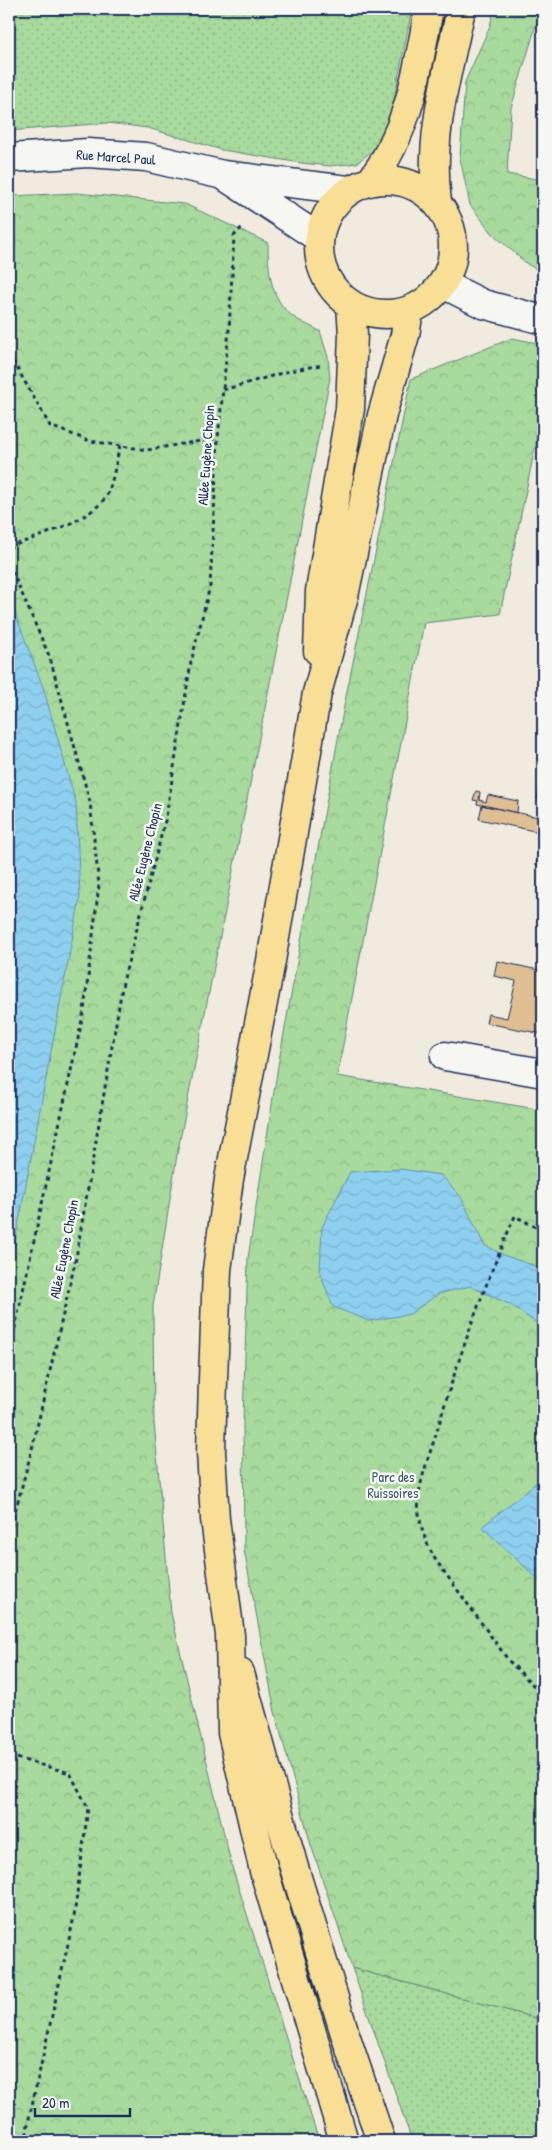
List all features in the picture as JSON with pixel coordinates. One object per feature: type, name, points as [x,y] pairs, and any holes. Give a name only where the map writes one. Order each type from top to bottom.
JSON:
[{"type":"main road","points":[[360,185],[389,179],[407,182],[423,190],[436,202],[448,220],[454,241],[452,263],[443,284],[428,300],[409,311],[389,314],[369,313],[351,305],[335,292],[324,276],[318,257],[318,238],[328,211],[383,165],[402,129],[415,82],[429,9]]},
{"type":"main road","points":[[436,202],[434,180],[435,136],[461,9]]},
{"type":"main road","points":[[317,692],[320,592],[350,409],[353,369],[351,305]]},
{"type":"main road","points":[[344,2141],[264,1871],[232,1733],[230,1635],[215,1519],[211,1452],[217,1270],[229,1179],[271,961],[317,692],[344,596],[382,415],[405,335],[409,311]]},
{"type":"main road","points":[[230,1635],[293,1864],[346,2037],[381,2141]]},
{"type":"street","name":"Rue Marcel Paul","points":[[9,158],[88,153],[146,157],[223,175],[360,185]]},
{"type":"street","name":"Rue Marcel Paul","points":[[223,175],[264,204],[318,238]]},
{"type":"street","points":[[443,284],[483,304],[543,320]]},
{"type":"street","points":[[445,1056],[543,1073]]},
{"type":"path","name":"Allée Eugène Chopin","points":[[9,1534],[32,1449],[76,1258],[123,982],[166,817],[191,662],[210,586],[218,438],[229,330],[234,236],[264,204]]},
{"type":"path","points":[[9,354],[50,426],[90,441],[147,450],[218,438]]},
{"type":"path","points":[[222,390],[288,371],[322,365],[353,369]]},
{"type":"path","points":[[9,547],[58,529],[86,516],[106,495],[120,446]]},
{"type":"path","points":[[9,564],[53,667],[90,802],[98,885],[84,1011],[9,1355]]},
{"type":"path","points":[[543,1231],[515,1216],[481,1297],[451,1382],[419,1494],[420,1517],[425,1542],[435,1559],[508,1661],[543,1695]]},
{"type":"path","points":[[9,1756],[70,1773],[88,1808],[74,1917],[28,2124],[26,2141]]},
{"type":"green space","points":[[9,9],[412,9],[389,124],[377,147],[357,163],[330,166],[222,150],[148,128],[107,123],[9,131]]},
{"type":"green space","points":[[494,9],[541,9],[511,108],[507,174],[543,180],[543,273],[527,264],[493,234],[470,205],[460,158],[465,82],[490,26]]},
{"type":"green space","points":[[77,193],[185,204],[268,243],[270,274],[275,294],[280,303],[295,318],[320,331],[328,357],[330,378],[177,1155],[153,1306],[154,1422],[171,1613],[232,1867],[319,2141],[9,2141],[9,196]]},
{"type":"green space","name":"Parc des Ruissoires","points":[[512,338],[543,344],[543,410],[500,614],[424,623],[337,1076],[543,1110],[543,2020],[352,1968],[311,1845],[275,1712],[244,1550],[243,1420],[248,1258],[278,1066],[344,706],[411,379]]},
{"type":"green space","points":[[352,1968],[543,2020],[543,2141],[412,2141]]},
{"type":"water","points":[[9,597],[43,687],[76,803],[80,898],[9,1274]]},
{"type":"water","points":[[400,1169],[441,1175],[461,1197],[484,1245],[506,1256],[543,1269],[543,1328],[511,1305],[470,1286],[438,1294],[410,1314],[369,1321],[333,1307],[320,1273],[322,1227],[350,1172]]},
{"type":"water","points":[[543,1477],[543,1584],[482,1527]]},
{"type":"building","points":[[543,774],[543,800],[537,799]]},
{"type":"building","points":[[476,791],[480,792],[479,800],[486,802],[488,795],[518,801],[517,813],[477,804],[478,801],[473,800]]},
{"type":"building","points":[[482,805],[543,818],[543,833],[479,819]]},
{"type":"building","points":[[539,848],[543,849],[543,866],[536,865]]},
{"type":"building","points":[[497,961],[543,971],[543,1034],[486,1023],[488,1014],[507,1018],[516,981],[494,976]]}]
